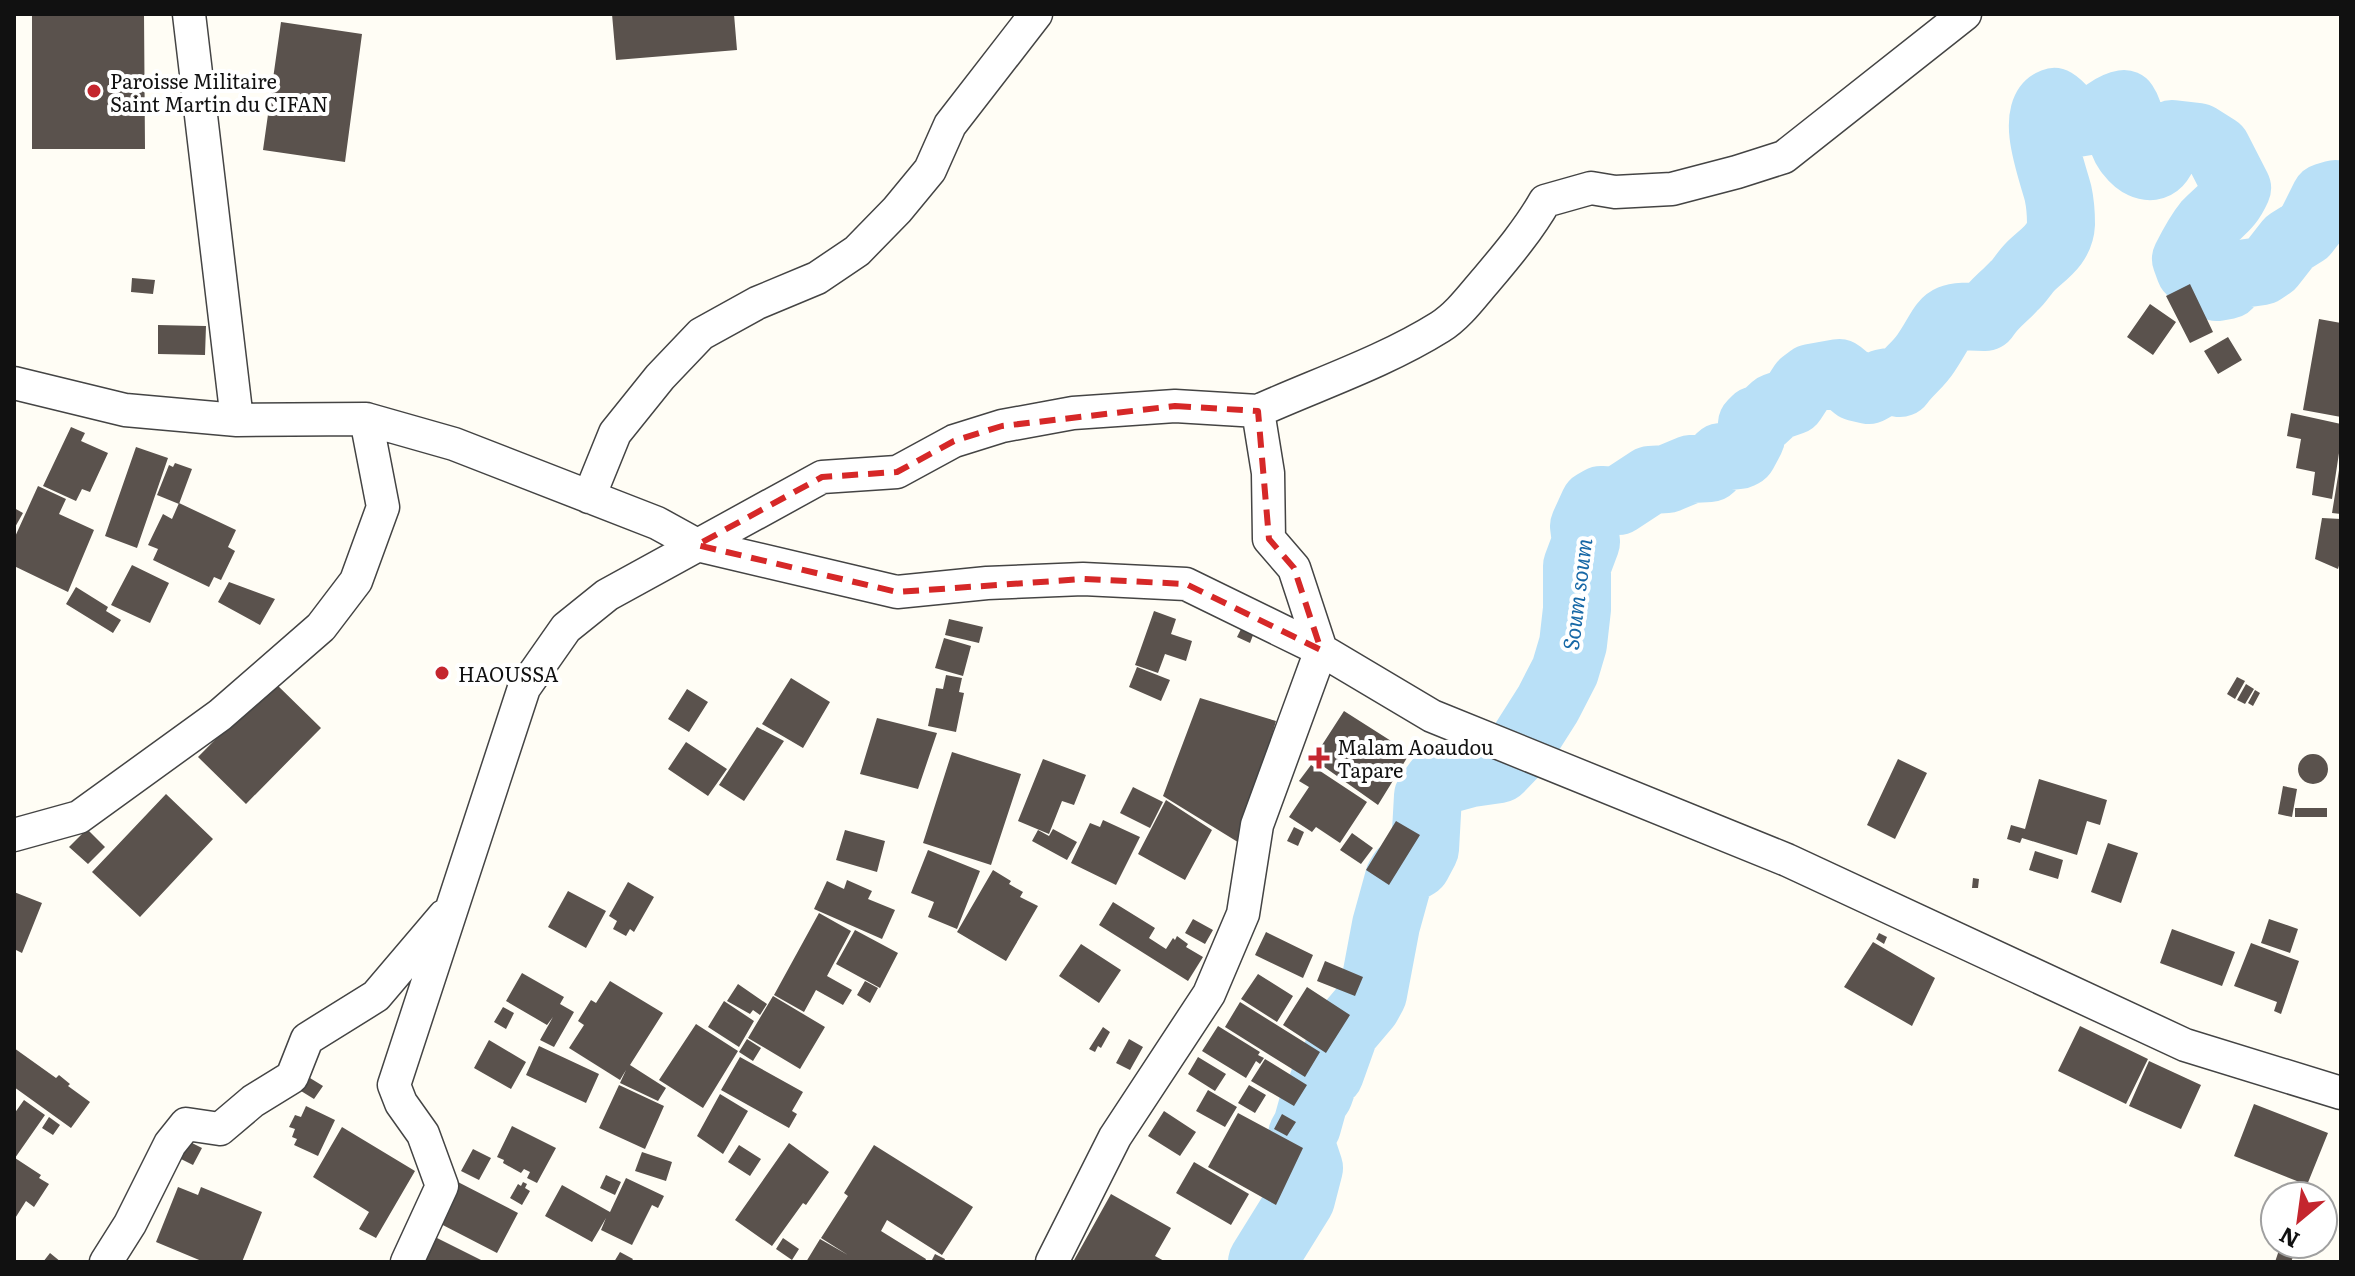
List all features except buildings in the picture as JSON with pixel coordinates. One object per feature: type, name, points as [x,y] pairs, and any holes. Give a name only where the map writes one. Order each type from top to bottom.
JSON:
[{"type":"street","points":[[189,14],[237,420]]},
{"type":"street","points":[[589,497],[615,433],[660,377],[701,334],[757,303],[817,278],[857,251],[897,210],[930,170],[950,125],[1036,14]]},
{"type":"street","points":[[407,1262],[442,1186],[423,1134],[401,1103],[394,1085],[524,688],[566,628],[607,595],[822,477],[897,472],[954,441],[1002,426],[1073,413],[1175,406],[1258,411],[1358,370],[1443,326],[1515,245],[1545,201],[1591,188],[1615,192],[1672,189],[1784,157],[1965,14]]},
{"type":"street","points":[[14,383],[125,410],[237,420],[366,419],[454,444],[657,523],[697,545],[897,592],[987,583],[1083,579],[1186,584],[1321,650],[1432,716],[1787,860],[2185,1045],[2341,1093]]},
{"type":"street","points":[[1052,1262],[1115,1137],[1209,994],[1243,914],[1257,825],[1321,650],[1294,568],[1269,539],[1268,473],[1258,411]]},
{"type":"street","points":[[14,835],[79,817],[220,715],[321,627],[356,581],[383,507],[366,419]]},
{"type":"street","points":[[106,1262],[130,1224],[170,1144],[186,1124],[220,1129],[253,1101],[292,1077],[307,1039],[376,996],[454,904]]},
{"type":"highlighted area","points":[[1175,406],[1258,411],[1269,539],[1294,568],[1321,650],[1186,584],[1083,579],[897,592],[697,545],[822,477],[897,472],[954,441],[1002,426]]},
{"type":"waterway","name":"Soum soum","points":[[1262,1262],[1301,1199],[1309,1168],[1301,1144],[1302,1135],[1345,1031],[1373,994],[1386,925],[1399,878],[1417,864],[1425,849],[1428,796],[1438,782],[1499,769],[1522,745],[1565,671],[1573,644],[1577,566],[1586,542],[1584,526],[1594,504],[1601,500],[1618,501],[1650,480],[1667,479],[1691,469],[1710,468],[1721,457],[1743,453],[1751,438],[1752,424],[1775,407],[1792,401],[1811,378],[1839,373],[1856,387],[1869,390],[1884,383],[1900,383],[1947,322],[1960,317],[1985,317],[2058,238],[2061,220],[2059,197],[2043,130],[2043,118],[2054,102],[2077,123],[2094,119],[2124,104],[2128,111],[2124,144],[2142,164],[2149,166],[2159,162],[2172,134],[2198,137],[2217,149],[2237,188],[2227,204],[2204,228],[2186,259],[2190,270],[2217,287],[2228,285],[2234,275],[2262,271],[2271,265],[2289,242],[2305,232],[2325,197],[2335,194],[2341,197]]},
{"type":"place","name":"Paroisse Militaire Saint Martin du CIFAN","points":[[94,91]]},
{"type":"place","name":"HAOUSSA","points":[[442,673]]},
{"type":"place","name":"Malam Aoaudou Tapare","points":[[1319,758]]}]
